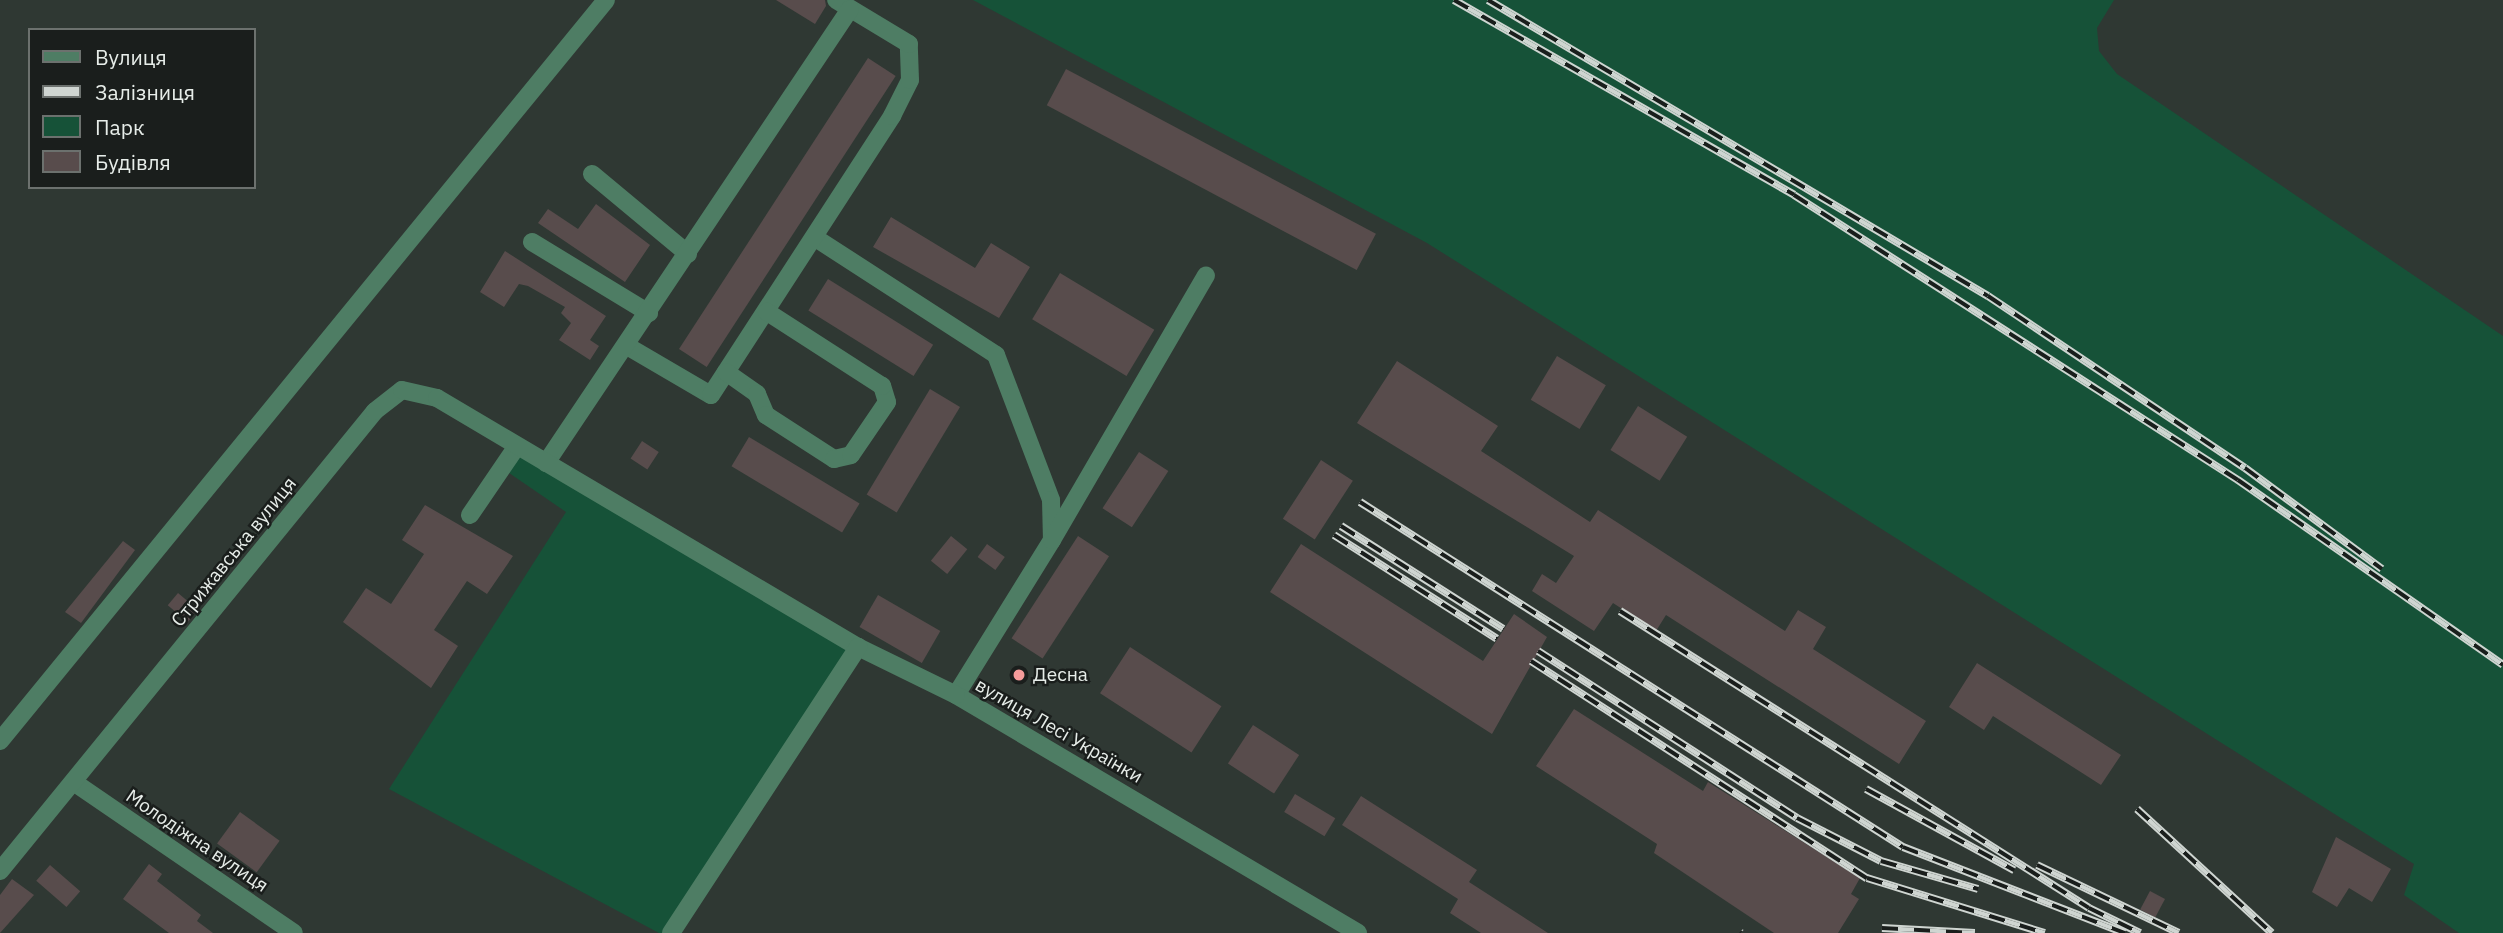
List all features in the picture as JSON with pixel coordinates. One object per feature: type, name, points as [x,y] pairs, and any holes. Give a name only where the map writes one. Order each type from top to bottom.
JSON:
[{"type":"street","points":[[0,741],[606,0]]},
{"type":"street","points":[[546,463],[688,254],[843,4],[909,44],[910,80],[817,239],[711,395],[627,346]]},
{"type":"street","points":[[592,174],[688,254]]},
{"type":"street","points":[[817,239],[996,355],[1051,500],[1052,540]]},
{"type":"street","points":[[532,242],[649,313]]},
{"type":"street","name":"вулиця Лесі Українки","points":[[1206,275],[1052,540],[956,695],[1358,933]]},
{"type":"street","points":[[726,372],[757,394],[766,415],[834,459],[851,455],[887,402],[882,386],[767,312]]},
{"type":"street","name":"Стрижавська вулиця","points":[[0,871],[75,783],[375,411],[402,390],[437,398],[858,647],[956,695]]},
{"type":"street","points":[[470,515],[517,446]]},
{"type":"street","points":[[671,933],[858,647]]},
{"type":"street","name":"Молодіжна вулиця","points":[[75,783],[294,933]]},
{"type":"green space","points":[[973,0],[2114,0],[2097,28],[2099,51],[2117,74],[2503,336],[2503,933],[2459,933],[2404,895],[2414,864],[1427,243]]},
{"type":"green space","points":[[517,446],[858,647],[671,933],[659,933],[389,789],[566,512],[502,468]]},
{"type":"building","points":[[776,0],[825,0],[826,6],[815,24]]},
{"type":"building","points":[[868,58],[896,76],[707,367],[679,349]]},
{"type":"building","points":[[1066,69],[1376,234],[1357,270],[1047,105]]},
{"type":"building","points":[[596,204],[650,245],[625,282],[538,223],[548,209],[578,229]]},
{"type":"building","points":[[891,217],[975,268],[991,243],[1030,267],[999,318],[873,247]]},
{"type":"building","points":[[505,251],[606,316],[590,340],[599,346],[590,360],[559,340],[571,323],[561,313],[565,307],[528,286],[519,284],[504,307],[480,292]]},
{"type":"building","points":[[1060,273],[1154,330],[1126,376],[1032,319]]},
{"type":"building","points":[[828,279],[933,345],[914,376],[808,310]]},
{"type":"building","points":[[1557,356],[1606,385],[1580,429],[1531,400]]},
{"type":"building","points":[[1397,361],[1498,426],[1481,451],[1590,522],[1598,510],[1785,631],[1798,610],[1826,627],[1813,649],[1926,721],[1899,764],[1666,615],[1656,631],[1613,603],[1594,631],[1532,591],[1542,574],[1556,583],[1574,556],[1357,423]]},
{"type":"building","points":[[930,389],[960,407],[897,512],[867,494]]},
{"type":"building","points":[[1638,406],[1687,437],[1660,481],[1610,450]]},
{"type":"building","points":[[749,437],[860,503],[842,533],[731,466]]},
{"type":"building","points":[[642,441],[659,452],[647,470],[631,459]]},
{"type":"building","points":[[1139,452],[1168,471],[1132,527],[1103,508]]},
{"type":"building","points":[[1321,460],[1353,481],[1315,539],[1283,519]]},
{"type":"building","points":[[425,505],[513,556],[487,594],[467,581],[434,630],[458,646],[431,688],[343,622],[366,588],[391,604],[424,554],[402,540]]},
{"type":"building","points":[[951,536],[967,549],[947,574],[931,561]]},
{"type":"building","points":[[1078,536],[1109,556],[1043,658],[1012,638]]},
{"type":"building","points":[[123,541],[135,550],[81,623],[65,612]]},
{"type":"building","points":[[987,544],[1005,557],[995,570],[978,557]]},
{"type":"building","points":[[1301,544],[1483,661],[1514,614],[1547,637],[1492,734],[1270,592]]},
{"type":"building","points":[[178,593],[198,610],[188,622],[168,605]]},
{"type":"building","points":[[878,595],[940,631],[922,663],[860,627]]},
{"type":"building","points":[[1130,647],[1221,706],[1191,752],[1100,693]]},
{"type":"building","points":[[1977,663],[2121,755],[2101,785],[1993,716],[1984,730],[1949,707]]},
{"type":"building","points":[[1574,709],[1703,791],[1708,782],[1860,878],[1851,894],[1859,899],[1838,933],[1774,933],[1654,853],[1657,844],[1536,766]]},
{"type":"building","points":[[1253,725],[1299,755],[1274,794],[1228,764]]},
{"type":"building","points":[[1295,794],[1335,818],[1324,836],[1284,812]]},
{"type":"building","points":[[1361,796],[1477,870],[1469,882],[1548,933],[1481,933],[1450,913],[1458,899],[1342,825]]},
{"type":"building","points":[[240,812],[280,841],[257,872],[217,844]]},
{"type":"building","points":[[2336,837],[2391,869],[2372,902],[2349,888],[2337,907],[2312,892]]},
{"type":"building","points":[[149,864],[162,874],[157,881],[201,915],[197,921],[213,933],[169,933],[123,899]]},
{"type":"building","points":[[50,865],[80,891],[66,907],[36,881]]},
{"type":"building","points":[[12,879],[34,895],[0,933],[0,895]]},
{"type":"building","points":[[2150,891],[2165,899],[2155,918],[2140,910]]},
{"type":"railway","points":[[1454,0],[1794,195],[2238,480],[2503,665]]},
{"type":"railway","points":[[1488,0],[1988,296],[2245,468],[2382,569]]},
{"type":"railway","points":[[1360,502],[1903,847],[2125,933]]},
{"type":"railway","points":[[1341,526],[1503,629]]},
{"type":"railway","points":[[1334,535],[1497,639]]},
{"type":"railway","points":[[1620,611],[2089,908],[2140,933]]},
{"type":"railway","points":[[1538,651],[1797,818],[1881,861],[1978,889]]},
{"type":"railway","points":[[1531,661],[1867,878],[2045,933]]},
{"type":"railway","points":[[1866,789],[2014,870]]},
{"type":"railway","points":[[2137,809],[2272,933]]},
{"type":"railway","points":[[2037,865],[2179,933]]},
{"type":"railway","points":[[1882,928],[1975,933]]},
{"type":"place","name":"Десна","points":[[1019,675]]}]
